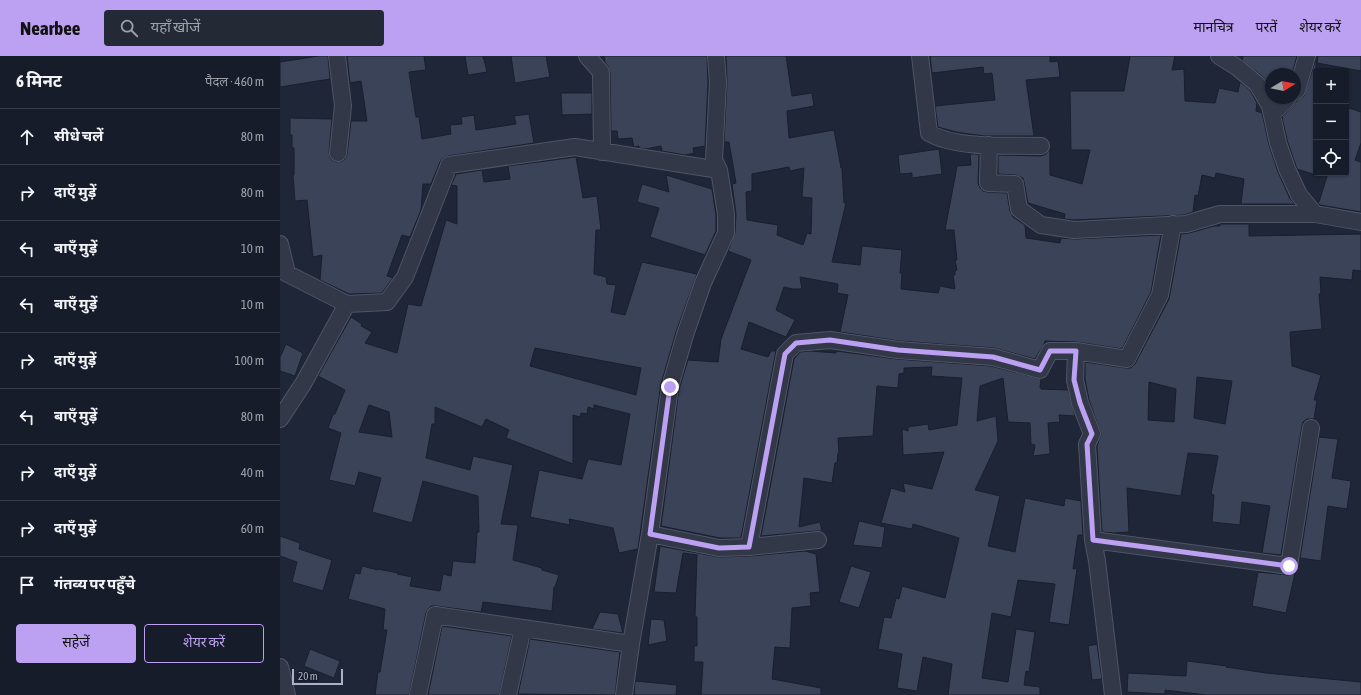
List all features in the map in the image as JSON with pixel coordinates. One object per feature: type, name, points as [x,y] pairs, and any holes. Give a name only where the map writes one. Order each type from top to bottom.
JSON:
[{"type":"street","points":[[337,56],[343,106],[338,153]]},
{"type":"street","points":[[587,56],[601,72],[602,152]]},
{"type":"street","points":[[624,695],[631,644],[650,534],[670,387],[685,334],[703,283],[726,233],[726,214],[719,170],[714,160],[718,82],[716,56]]},
{"type":"street","points":[[920,56],[929,133],[962,143],[1041,146]]},
{"type":"street","points":[[1219,56],[1240,62],[1257,84],[1270,106],[1278,143],[1287,170],[1299,195],[1315,214]]},
{"type":"street","points":[[1301,76],[1307,56]]},
{"type":"street","points":[[1272,114],[1282,104]]},
{"type":"street","points":[[989,145],[988,183],[1015,184],[1019,209],[1041,225],[1074,230],[1186,224],[1220,214],[1315,214],[1361,222]]},
{"type":"street","points":[[280,244],[283,272],[347,304],[387,302],[405,277],[449,165],[575,147],[719,170]]},
{"type":"street","points":[[749,547],[785,354],[796,343],[830,340],[898,350],[993,357],[1040,370],[1050,351],[1076,351],[1126,359],[1160,295],[1173,224]]},
{"type":"street","points":[[280,419],[303,384],[347,304]]},
{"type":"street","points":[[1076,351],[1074,380],[1080,403],[1092,434],[1087,444],[1093,540],[1097,561],[1113,695]]},
{"type":"street","points":[[1093,540],[1289,566],[1311,428]]},
{"type":"street","points":[[650,534],[719,548],[749,547],[818,540]]},
{"type":"street","points":[[418,695],[435,615],[631,644]]},
{"type":"street","points":[[508,695],[522,628]]},
{"type":"street","points":[[280,667],[287,695]]},
{"type":"building","points":[[328,56],[330,79],[280,87],[280,62]]},
{"type":"building","points":[[347,56],[424,56],[426,70],[409,72],[416,117],[419,117],[422,139],[451,134],[450,125],[462,124],[461,117],[474,115],[476,130],[516,124],[514,116],[529,114],[534,143],[443,158],[431,184],[423,184],[421,210],[410,237],[402,235],[387,276],[393,278],[382,293],[349,294],[320,280],[322,255],[313,257],[307,200],[295,201],[293,175],[294,148],[292,148],[292,135],[290,135],[290,118],[332,119],[329,152],[332,160],[337,162],[345,159],[347,154],[351,121],[367,121],[361,81],[350,83]]},
{"type":"building","points":[[465,56],[483,56],[487,72],[468,75]]},
{"type":"building","points":[[511,56],[546,56],[550,77],[515,83]]},
{"type":"building","points":[[604,56],[707,56],[708,82],[705,146],[693,148],[694,153],[685,155],[662,151],[661,146],[646,149],[639,148],[639,146],[634,147],[632,138],[618,139],[617,131],[611,131],[610,72]]},
{"type":"building","points":[[726,56],[786,56],[792,96],[812,93],[814,106],[787,111],[789,138],[834,130],[842,168],[844,203],[846,203],[832,262],[860,265],[862,246],[902,250],[900,273],[902,273],[901,289],[938,293],[940,286],[955,289],[953,275],[955,275],[955,271],[957,270],[955,260],[957,260],[954,230],[945,230],[957,166],[971,165],[970,154],[979,154],[978,183],[980,188],[987,192],[1007,193],[1010,211],[1013,217],[1025,225],[1026,238],[1060,243],[1061,238],[1075,239],[1161,235],[1151,292],[1122,349],[1077,342],[1045,341],[1035,359],[994,348],[899,341],[840,332],[848,295],[837,293],[838,284],[800,277],[802,289],[784,287],[776,310],[795,320],[786,337],[749,322],[741,349],[768,357],[771,351],[776,351],[741,538],[720,538],[661,526],[679,389],[688,360],[718,362],[721,339],[751,260],[728,251],[735,233],[736,214],[732,184],[736,183],[729,142],[724,142],[727,82]],"holes":[[[789,167],[790,171],[804,168],[802,197],[812,198],[811,234],[807,233],[803,245],[777,235],[778,225],[747,220],[746,192],[752,191],[752,174]]]},
{"type":"building","points":[[930,56],[1050,56],[1050,62],[1058,61],[1060,77],[1026,80],[1034,136],[984,136],[956,132],[938,127],[935,106],[995,100],[992,73],[984,74],[983,67],[932,73]]},
{"type":"building","points":[[1130,56],[1175,56],[1172,70],[1184,69],[1185,101],[1215,103],[1219,88],[1238,92],[1240,82],[1250,90],[1257,103],[1256,111],[1262,113],[1269,145],[1278,172],[1290,199],[1295,204],[1241,204],[1244,179],[1216,173],[1215,178],[1202,175],[1198,196],[1195,195],[1193,212],[1184,215],[1074,220],[1064,219],[1065,214],[1028,203],[1023,178],[1016,175],[998,174],[998,155],[1041,156],[1046,154],[1050,149],[1050,175],[1082,184],[1090,150],[1071,150],[1070,91],[1124,91]]},
{"type":"building","points":[[1243,56],[1297,56],[1294,68],[1265,68],[1265,80],[1242,60]]},
{"type":"building","points":[[1318,56],[1361,56],[1361,71],[1349,68],[1317,63]]},
{"type":"building","points":[[1315,62],[1316,62],[1316,68],[1313,68]]},
{"type":"building","points":[[1313,68],[1313,174],[1297,169],[1287,140],[1282,117],[1294,104],[1301,104],[1301,98],[1304,96]]},
{"type":"building","points":[[561,93],[592,93],[592,114],[562,115]]},
{"type":"building","points":[[1349,108],[1361,112],[1361,143],[1355,160],[1361,162],[1361,212],[1320,205],[1317,202],[1319,202],[1327,176],[1349,176]]},
{"type":"building","points":[[939,149],[942,174],[912,178],[912,173],[900,174],[898,155]]},
{"type":"building","points":[[576,157],[583,198],[597,196],[601,230],[596,230],[594,274],[606,277],[607,284],[616,285],[611,312],[625,315],[642,262],[697,274],[676,332],[661,384],[638,549],[619,553],[613,528],[569,519],[570,525],[530,517],[539,470],[582,479],[588,459],[621,465],[630,414],[594,405],[594,409],[588,407],[587,414],[581,413],[580,417],[573,415],[573,464],[506,438],[509,430],[486,419],[482,427],[435,407],[435,424],[432,424],[426,458],[470,470],[473,456],[513,465],[501,524],[518,525],[513,560],[542,568],[542,570],[559,575],[554,587],[552,611],[483,602],[481,612],[431,606],[426,613],[409,695],[375,695],[378,672],[380,672],[387,630],[383,630],[385,609],[348,599],[355,573],[360,574],[362,566],[398,573],[397,574],[412,577],[410,586],[440,591],[443,574],[451,576],[453,561],[475,563],[477,532],[479,532],[478,496],[423,481],[412,523],[372,512],[381,478],[359,472],[355,486],[329,480],[341,433],[328,428],[345,390],[318,376],[351,317],[362,324],[361,326],[372,332],[365,343],[397,353],[408,304],[421,306],[446,220],[457,224],[457,186],[451,185],[456,174],[482,170],[484,182],[510,179],[508,166]],"holes":[[[535,348],[641,368],[636,395],[530,366]],[[369,405],[389,412],[392,437],[359,432]]]},
{"type":"building","points":[[666,175],[712,189],[716,215],[716,231],[705,255],[650,237],[659,208],[637,202],[642,184],[669,192]]},
{"type":"building","points":[[1220,224],[1249,224],[1249,236],[1361,234],[1361,271],[1353,270],[1352,280],[1320,277],[1321,294],[1319,294],[1322,329],[1290,332],[1292,366],[1321,375],[1314,400],[1317,400],[1314,419],[1307,419],[1303,422],[1302,426],[1281,555],[1262,553],[1270,506],[1242,502],[1240,525],[1212,522],[1214,495],[1211,494],[1218,456],[1213,455],[1188,453],[1181,496],[1127,488],[1129,532],[1102,532],[1097,446],[1101,434],[1089,400],[1085,379],[1085,362],[1126,368],[1131,368],[1135,364],[1169,299],[1181,234],[1214,226],[1220,226]],"holes":[[[1197,377],[1232,381],[1225,424],[1194,418]],[[1149,382],[1176,389],[1174,422],[1148,420]]]},
{"type":"building","points":[[286,344],[303,353],[295,376],[280,371],[280,357]]},
{"type":"building","points":[[810,351],[836,353],[836,351],[897,359],[991,366],[1041,379],[1041,389],[1068,390],[1075,416],[1059,415],[1060,422],[1048,423],[1050,454],[1033,456],[1035,445],[1031,444],[1030,423],[1008,422],[1003,378],[980,386],[977,421],[996,416],[998,441],[975,490],[1000,496],[988,546],[1015,552],[1025,498],[1064,506],[1065,498],[1081,501],[1083,535],[1078,535],[1073,569],[1077,568],[1069,625],[1049,622],[1055,584],[1018,580],[1011,617],[992,613],[982,678],[1008,682],[1016,629],[1035,632],[1029,672],[1026,671],[1024,685],[1040,687],[1040,695],[948,695],[952,664],[923,657],[917,691],[897,688],[902,654],[878,649],[884,617],[891,618],[896,598],[899,599],[902,586],[945,598],[959,538],[913,524],[912,529],[881,523],[891,488],[905,492],[903,483],[932,489],[944,452],[903,455],[902,429],[908,431],[908,427],[928,424],[929,430],[957,425],[962,378],[931,376],[932,367],[904,368],[904,373],[899,374],[898,388],[877,386],[873,436],[838,438],[839,453],[837,463],[835,463],[832,483],[804,478],[799,527],[820,522],[822,531],[761,536],[794,359],[800,352]]},
{"type":"building","points":[[1319,437],[1338,439],[1332,478],[1351,481],[1347,509],[1328,506],[1321,561],[1300,558]]},
{"type":"building","points":[[859,521],[885,527],[882,548],[853,545]]},
{"type":"building","points":[[280,536],[300,543],[299,549],[332,560],[323,591],[292,582],[297,562],[280,556]]},
{"type":"building","points":[[660,546],[719,557],[805,551],[816,554],[820,592],[810,593],[811,606],[792,608],[790,648],[775,647],[772,679],[821,688],[821,695],[701,695],[703,662],[694,662],[694,646],[697,646],[697,617],[695,616],[697,555],[683,553],[676,593],[654,592]]},
{"type":"building","points":[[851,566],[871,572],[859,608],[839,602]]},
{"type":"building","points":[[1258,572],[1288,575],[1295,573],[1286,613],[1252,606]]},
{"type":"building","points":[[600,612],[618,614],[623,633],[592,629]]},
{"type":"building","points":[[651,619],[664,620],[667,641],[648,645]]},
{"type":"building","points":[[442,626],[512,636],[499,695],[428,695]]},
{"type":"building","points":[[530,639],[620,652],[615,695],[518,694]]},
{"type":"building","points":[[1097,644],[1102,679],[1092,680],[1088,646]]},
{"type":"building","points":[[310,649],[340,661],[334,678],[304,666]]},
{"type":"building","points":[[1187,661],[1266,673],[1361,682],[1361,695],[1206,695],[1165,690],[1165,694],[1127,692],[1128,673],[1186,676]]},
{"type":"building","points":[[635,681],[677,685],[676,695],[634,695]]},
{"type":"route","points":[[670,387],[650,534],[719,548],[749,547],[785,354],[796,343],[830,340],[898,350],[993,357],[1040,370],[1050,351],[1076,351],[1074,380],[1080,403],[1092,434],[1087,444],[1093,540],[1289,566]]}]
